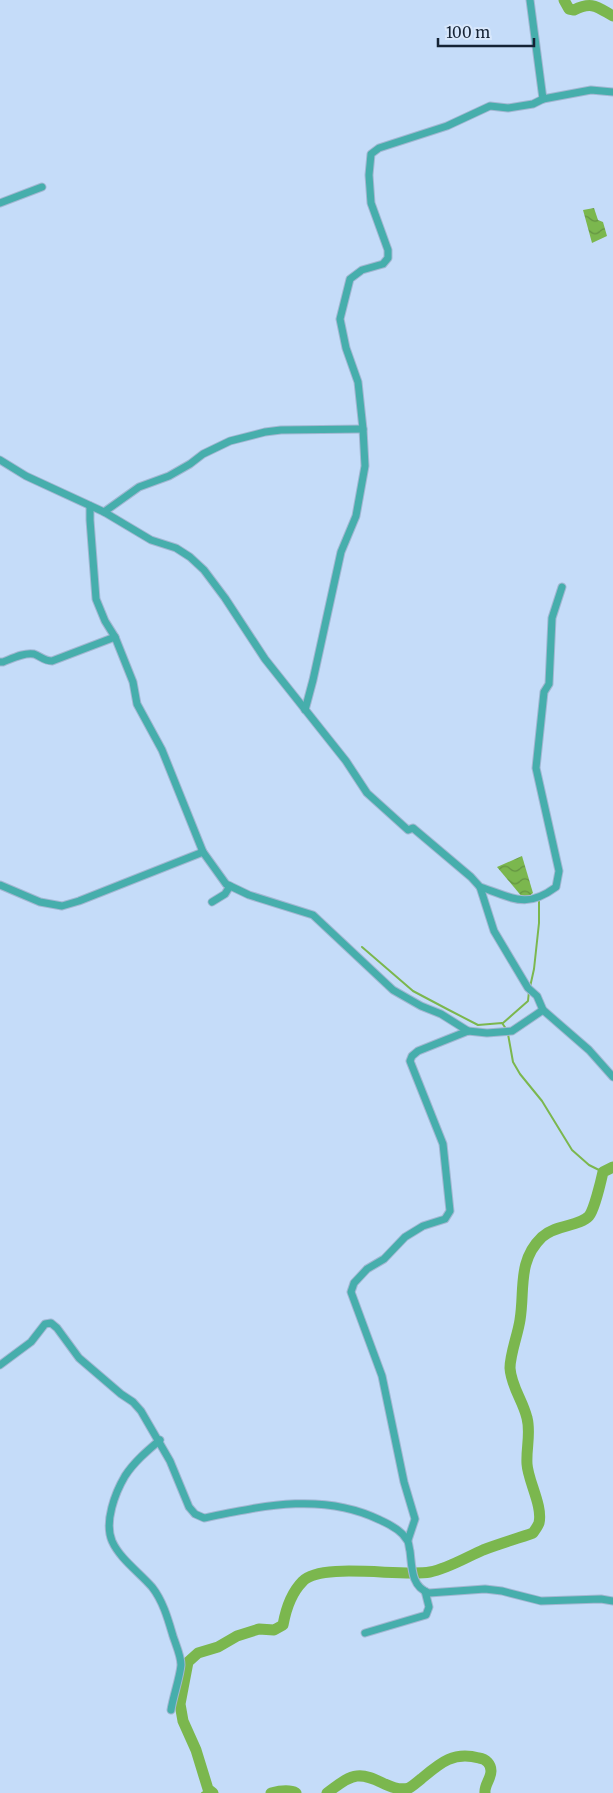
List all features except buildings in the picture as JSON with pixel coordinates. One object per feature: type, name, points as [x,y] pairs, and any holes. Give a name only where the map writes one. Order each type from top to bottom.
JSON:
[{"type":"street","points":[[530,0],[543,99]]},
{"type":"street","points":[[305,710],[341,552],[356,516],[365,466],[358,382],[346,348],[340,319],[350,280],[362,270],[383,264],[388,258],[388,250],[371,203],[369,175],[371,154],[379,148],[447,126],[490,106],[508,108],[591,90],[613,92]]},
{"type":"street","points":[[0,203],[42,187]]},
{"type":"street","points":[[104,512],[139,487],[169,476],[203,454],[230,441],[265,432],[282,430],[363,429]]},
{"type":"street","points":[[0,460],[26,476],[104,512],[151,540],[176,548],[190,557],[204,570],[266,659],[346,761],[367,793],[408,830],[413,828],[480,886],[524,902],[544,896],[556,887],[559,871],[536,768],[544,692],[550,684],[552,618],[562,587]]},
{"type":"street","points":[[90,506],[96,599],[115,637],[133,682],[137,704],[162,750],[203,852],[226,884],[248,895],[313,915],[393,990],[441,1014],[468,1031]]},
{"type":"street","points":[[0,662],[26,654],[35,654],[45,661],[52,661],[115,637]]},
{"type":"street","points":[[0,885],[40,902],[62,906],[203,852]]},
{"type":"street","points":[[212,902],[225,894],[230,886]]},
{"type":"street","points":[[480,886],[494,931],[528,988],[537,996],[543,1010],[589,1050],[613,1077]]},
{"type":"street","points":[[543,1010],[512,1031],[503,1033],[468,1031],[418,1051],[412,1056],[410,1061],[443,1144],[450,1211],[445,1219],[423,1226],[405,1238],[384,1259],[367,1269],[354,1283],[352,1292],[382,1376],[404,1482],[415,1519],[408,1540],[416,1584],[420,1590],[429,1593],[485,1589],[502,1591],[541,1602],[613,1601]]},
{"type":"street","points":[[0,1365],[32,1342],[45,1324],[51,1323],[57,1328],[79,1358],[133,1402],[141,1411],[160,1440],[189,1507],[195,1514],[204,1518],[284,1503],[324,1504],[341,1506],[368,1514],[392,1526],[408,1540]]},
{"type":"street","points":[[160,1440],[143,1454],[125,1476],[108,1520],[109,1532],[113,1543],[140,1576],[152,1587],[165,1609],[178,1649],[181,1666],[170,1710]]},
{"type":"street","points":[[365,1633],[426,1615],[429,1607],[425,1591]]},
{"type":"water","points":[[594,208],[598,220],[603,222],[607,236],[592,243],[583,210]]},
{"type":"water","points":[[522,856],[533,893],[523,898],[497,867]]},
{"type":"waterway","points":[[564,0],[569,9],[574,10],[580,7],[594,6],[613,16]]},
{"type":"waterway","points":[[530,987],[539,923],[539,900]]},
{"type":"waterway","points":[[362,947],[413,991],[478,1025],[502,1023],[507,1030]]},
{"type":"waterway","points":[[503,1023],[528,1001],[529,991]]},
{"type":"waterway","points":[[508,1034],[513,1062],[520,1074],[542,1101],[572,1150],[589,1165],[603,1172]]},
{"type":"waterway","points":[[213,1793],[208,1789],[196,1750],[183,1721],[180,1704],[188,1662],[198,1653],[218,1647],[237,1636],[259,1629],[274,1630],[283,1625],[287,1607],[292,1596],[303,1581],[312,1575],[344,1571],[430,1572],[450,1566],[483,1550],[533,1533],[539,1523],[540,1516],[527,1464],[528,1424],[510,1368],[520,1320],[525,1266],[534,1246],[542,1237],[554,1230],[585,1220],[589,1216],[603,1172],[613,1167]]},
{"type":"waterway","points":[[327,1793],[345,1780],[357,1776],[364,1776],[396,1788],[409,1788],[441,1763],[454,1757],[462,1756],[482,1759],[489,1764],[491,1774],[485,1793]]},
{"type":"waterway","points":[[202,1793],[208,1789]]},
{"type":"waterway","points":[[271,1793],[281,1791],[296,1793]]}]
